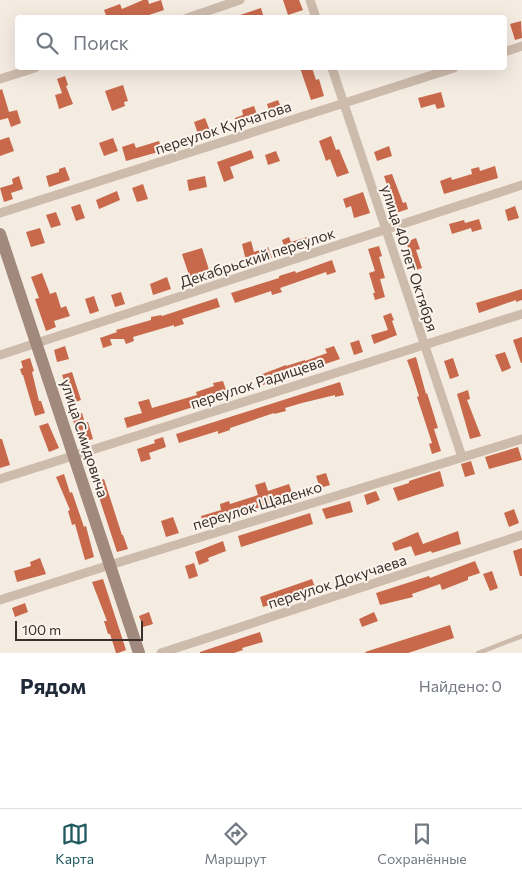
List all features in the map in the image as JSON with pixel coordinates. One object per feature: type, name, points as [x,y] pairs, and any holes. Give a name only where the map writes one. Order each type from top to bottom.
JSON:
[{"type":"street","points":[[196,15],[240,0]]},
{"type":"street","points":[[310,0],[315,15]]},
{"type":"street","points":[[507,51],[522,46]]},
{"type":"street","points":[[0,79],[29,70]]},
{"type":"street","name":"улица 40 лет Октября","points":[[333,70],[462,457]]},
{"type":"street","name":"переулок Курчатова","points":[[0,213],[448,70]]},
{"type":"street","name":"Декабрьский переулок","points":[[0,355],[522,185]]},
{"type":"street","name":"улица Смидовича","points":[[0,234],[139,653]]},
{"type":"street","name":"переулок Радищева","points":[[0,479],[522,314]]},
{"type":"street","name":"переулок Щаденко","points":[[0,600],[522,439]]},
{"type":"street","name":"переулок Докучаева","points":[[161,653],[522,536]]},
{"type":"lane","points":[[478,653],[522,636]]},
{"type":"building","points":[[143,0],[148,0],[149,4],[161,0],[164,10],[149,15],[106,15],[104,10],[120,4],[122,9]]},
{"type":"building","points":[[283,0],[299,0],[303,10],[288,15]]},
{"type":"building","points":[[261,8],[263,15],[240,15]]},
{"type":"building","points":[[521,21],[522,38],[515,40],[510,24]]},
{"type":"building","points":[[301,70],[313,70],[316,80],[319,79],[324,96],[311,100]]},
{"type":"building","points":[[65,76],[68,85],[66,86],[73,104],[59,109],[55,95],[62,93],[57,79]]},
{"type":"building","points":[[123,85],[128,101],[124,102],[125,106],[112,111],[105,91]]},
{"type":"building","points":[[2,89],[9,112],[17,110],[21,123],[11,127],[8,118],[0,120],[0,90]]},
{"type":"building","points":[[441,92],[445,107],[437,109],[435,104],[421,108],[418,98]]},
{"type":"building","points":[[278,100],[282,110],[270,114],[267,104]]},
{"type":"building","points":[[254,106],[259,120],[237,126],[235,118],[243,115],[242,110]]},
{"type":"building","points":[[205,118],[212,136],[200,140],[194,122]]},
{"type":"building","points":[[331,136],[336,150],[339,149],[349,173],[337,177],[330,159],[326,161],[319,141]]},
{"type":"building","points":[[9,137],[14,151],[0,156],[0,140]]},
{"type":"building","points":[[113,138],[118,151],[104,156],[99,143]]},
{"type":"building","points":[[159,141],[162,151],[126,161],[122,147],[134,143],[136,148]]},
{"type":"building","points":[[389,146],[392,156],[377,161],[374,152]]},
{"type":"building","points":[[251,150],[254,158],[230,167],[234,178],[224,182],[217,162]]},
{"type":"building","points":[[276,151],[280,161],[268,165],[265,155]]},
{"type":"building","points":[[495,166],[498,178],[444,194],[440,181],[451,177],[452,180],[472,174],[471,169],[479,167],[480,171]]},
{"type":"building","points":[[65,167],[70,180],[49,187],[46,176],[59,172],[59,169]]},
{"type":"building","points":[[392,174],[403,203],[406,202],[408,209],[393,214],[391,207],[394,206],[384,176]]},
{"type":"building","points":[[19,176],[23,189],[11,193],[13,199],[4,202],[0,188],[13,184],[12,179]]},
{"type":"building","points":[[205,176],[207,187],[189,191],[187,180]]},
{"type":"building","points":[[143,184],[148,199],[137,202],[132,188]]},
{"type":"building","points":[[117,191],[120,200],[99,209],[96,200]]},
{"type":"building","points":[[363,192],[370,213],[354,218],[351,206],[346,208],[343,199]]},
{"type":"building","points":[[80,204],[85,218],[76,221],[71,207]]},
{"type":"building","points":[[515,206],[519,218],[508,221],[505,210]]},
{"type":"building","points":[[56,212],[61,225],[51,228],[46,215]]},
{"type":"building","points":[[479,219],[482,229],[472,232],[471,228],[452,234],[449,224],[464,220],[465,223]]},
{"type":"building","points":[[40,228],[45,243],[31,247],[26,232]]},
{"type":"building","points":[[289,237],[291,242],[307,237],[310,245],[286,252],[282,240]]},
{"type":"building","points":[[416,238],[420,249],[416,250],[422,268],[416,270],[406,242]]},
{"type":"building","points":[[251,241],[254,252],[268,247],[272,258],[261,261],[260,258],[246,261],[242,244]]},
{"type":"building","points":[[379,246],[382,256],[379,257],[385,278],[380,279],[385,297],[375,300],[373,293],[375,293],[369,273],[375,271],[368,249]]},
{"type":"building","points":[[202,248],[212,279],[206,281],[204,277],[191,281],[182,254]]},
{"type":"building","points":[[332,260],[336,272],[327,275],[326,272],[280,288],[282,292],[272,295],[271,291],[235,303],[231,293],[279,278],[279,276],[295,271],[296,273]]},
{"type":"building","points":[[42,273],[50,294],[56,292],[61,308],[66,306],[70,316],[54,321],[56,327],[46,331],[35,299],[39,298],[31,277]]},
{"type":"building","points":[[167,277],[171,289],[153,295],[150,284]]},
{"type":"building","points":[[522,289],[522,300],[516,302],[516,300],[479,313],[476,303]]},
{"type":"building","points":[[121,292],[125,304],[115,307],[111,295]]},
{"type":"building","points":[[94,296],[99,311],[90,314],[85,299]]},
{"type":"building","points":[[217,298],[220,307],[182,319],[184,324],[174,327],[174,325],[133,337],[134,341],[126,344],[124,339],[110,339],[112,345],[103,348],[100,338],[117,332],[116,330],[151,320],[151,317],[162,316]]},
{"type":"building","points":[[391,313],[397,335],[374,344],[371,335],[388,330],[383,316]]},
{"type":"building","points":[[522,337],[522,363],[521,363],[513,340]]},
{"type":"building","points":[[359,340],[363,352],[354,355],[350,343]]},
{"type":"building","points":[[65,346],[69,359],[57,362],[54,350]]},
{"type":"building","points":[[334,346],[340,359],[263,385],[260,375],[327,353],[325,349]]},
{"type":"building","points":[[505,352],[511,368],[502,372],[495,355]]},
{"type":"building","points":[[416,357],[438,428],[434,429],[441,451],[432,454],[429,444],[432,443],[407,360]]},
{"type":"building","points":[[30,358],[39,401],[41,401],[45,413],[35,416],[20,369],[23,368],[21,361]]},
{"type":"building","points":[[453,358],[459,376],[450,379],[444,361]]},
{"type":"building","points":[[72,372],[81,400],[73,403],[62,375]]},
{"type":"building","points":[[223,381],[226,390],[210,395],[212,401],[127,428],[124,418],[142,413],[138,402],[149,399],[152,408],[197,395],[196,392],[214,386],[213,383]]},
{"type":"building","points":[[340,382],[344,395],[335,397],[335,395],[302,403],[285,408],[286,411],[274,413],[218,434],[218,431],[179,443],[176,434]]},
{"type":"building","points":[[468,390],[470,399],[467,400],[481,436],[470,439],[457,394]]},
{"type":"building","points":[[82,413],[85,423],[88,422],[93,439],[83,442],[72,416]]},
{"type":"building","points":[[48,423],[59,448],[49,452],[39,426]]},
{"type":"building","points":[[163,437],[166,447],[149,453],[151,459],[141,462],[137,449],[155,443],[154,440]]},
{"type":"building","points":[[0,439],[2,439],[10,465],[0,468]]},
{"type":"building","points":[[518,447],[522,460],[489,469],[485,457]]},
{"type":"building","points":[[471,461],[475,474],[465,477],[461,464]]},
{"type":"building","points":[[440,471],[444,486],[398,501],[393,488]]},
{"type":"building","points":[[326,473],[330,485],[320,488],[316,476]]},
{"type":"building","points":[[64,474],[84,527],[86,526],[94,557],[85,560],[75,524],[72,525],[68,511],[70,510],[56,477]]},
{"type":"building","points":[[104,479],[128,549],[117,552],[94,482]]},
{"type":"building","points":[[265,482],[268,491],[289,484],[293,496],[204,526],[201,516],[221,510],[220,504],[229,501],[230,504],[258,495],[255,485]]},
{"type":"building","points":[[376,491],[380,500],[367,505],[364,495]]},
{"type":"building","points":[[350,501],[353,512],[326,519],[322,509]]},
{"type":"building","points":[[514,509],[519,523],[509,527],[504,513]]},
{"type":"building","points":[[310,513],[313,524],[241,547],[238,536]]},
{"type":"building","points":[[173,517],[179,533],[166,537],[161,521]]},
{"type":"building","points":[[458,531],[461,544],[432,553],[431,551],[415,556],[411,546],[395,551],[392,543],[418,532],[423,544]]},
{"type":"building","points":[[223,541],[226,551],[208,558],[209,561],[199,565],[195,552]]},
{"type":"building","points":[[522,548],[522,576],[520,576],[513,551]]},
{"type":"building","points":[[40,558],[46,574],[17,582],[14,571],[31,566],[30,562]]},
{"type":"building","points":[[475,561],[480,573],[468,577],[468,580],[442,590],[440,584],[412,594],[413,597],[380,605],[376,593],[429,576],[430,578]]},
{"type":"building","points":[[194,563],[198,576],[189,579],[185,566]]},
{"type":"building","points":[[492,571],[498,588],[490,591],[483,574]]},
{"type":"building","points":[[103,579],[126,650],[118,653],[116,653],[110,634],[108,634],[104,621],[107,621],[92,582]]},
{"type":"building","points":[[312,579],[316,590],[263,607],[260,597]]},
{"type":"building","points":[[25,603],[28,612],[15,617],[12,608]]},
{"type":"building","points":[[149,612],[153,624],[143,627],[139,616]]},
{"type":"building","points":[[374,612],[378,621],[362,627],[359,619]]},
{"type":"building","points":[[450,625],[454,638],[408,653],[365,652]]},
{"type":"building","points":[[260,632],[263,642],[242,648],[243,650],[234,653],[200,653],[200,652]]}]
